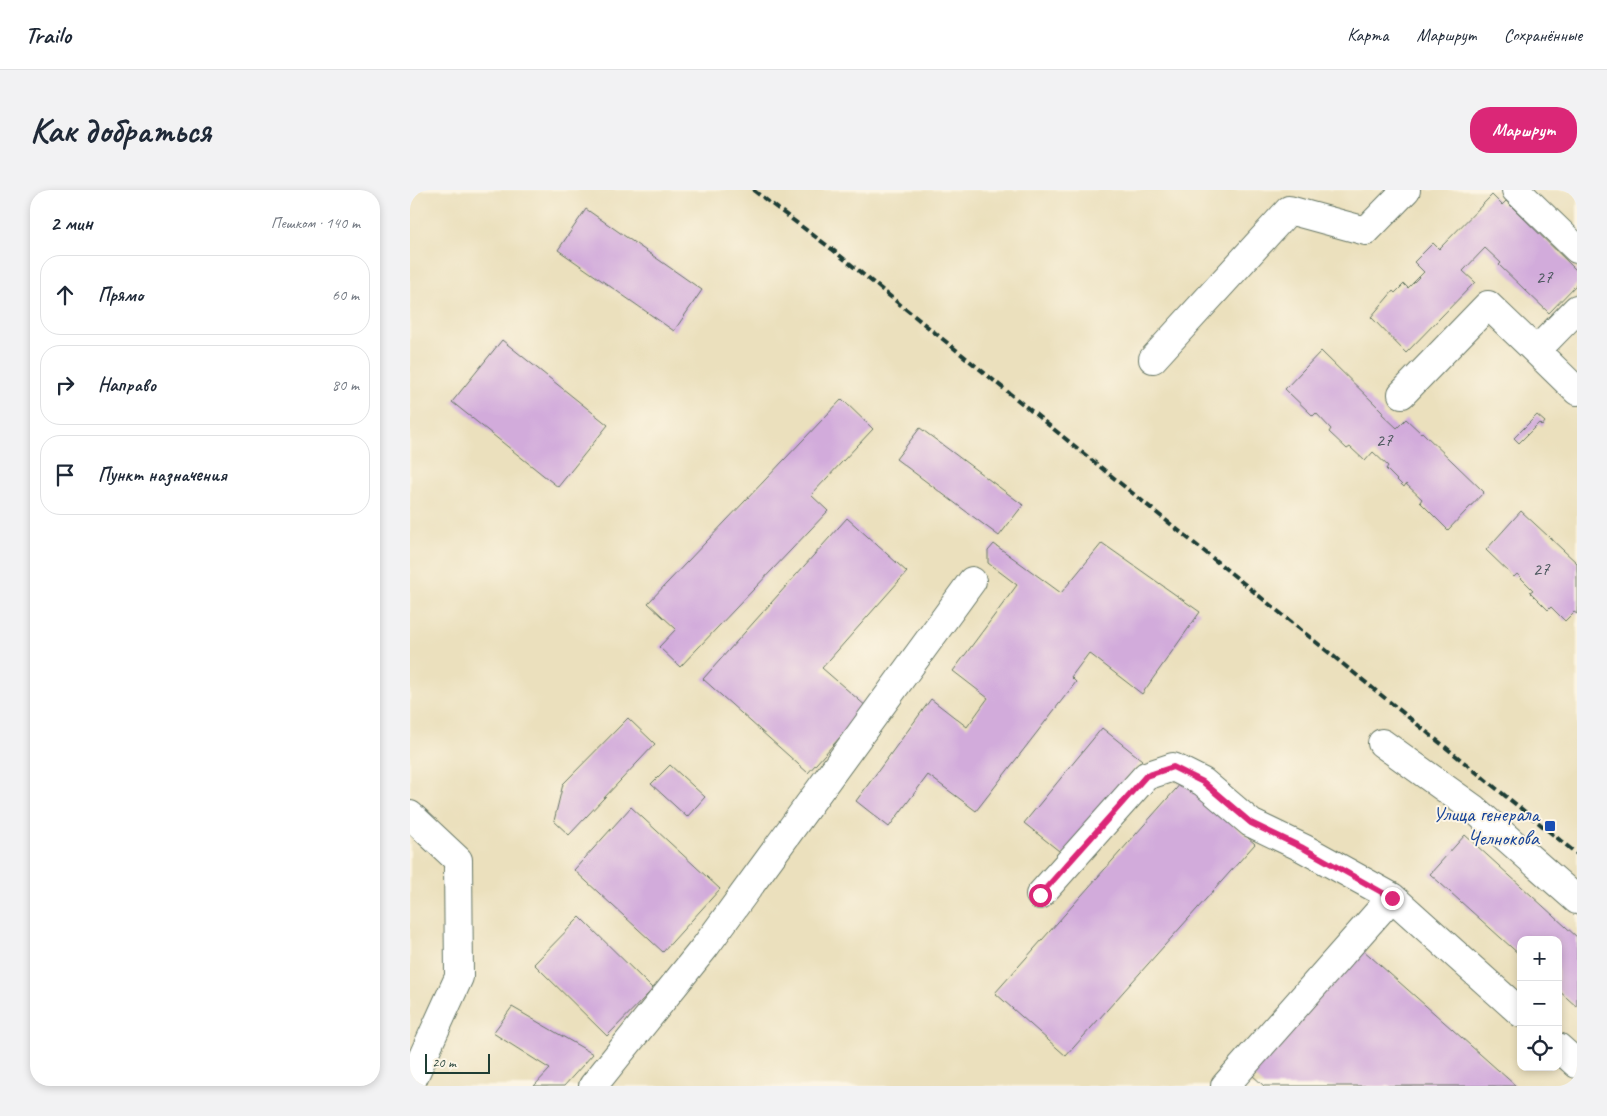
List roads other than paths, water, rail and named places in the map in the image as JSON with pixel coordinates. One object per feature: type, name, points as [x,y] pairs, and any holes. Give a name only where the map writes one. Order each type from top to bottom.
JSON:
[{"type":"street","points":[[1153,359],[1289,210],[1366,231],[1406,190]]},
{"type":"street","points":[[1516,190],[1577,249]]},
{"type":"street","points":[[1402,394],[1488,305],[1577,391]]},
{"type":"street","points":[[1536,351],[1577,309]]},
{"type":"street","points":[[593,1086],[705,947],[972,581]]},
{"type":"street","points":[[1382,743],[1474,809],[1577,900]]},
{"type":"street","points":[[1040,895],[1146,776],[1173,767],[1203,782],[1251,823],[1303,848],[1392,898],[1517,1010]]},
{"type":"street","points":[[410,815],[458,860],[459,977],[410,1086]]},
{"type":"street","points":[[1226,1086],[1392,898]]},
{"type":"street","points":[[1562,1051],[1577,1064]]},
{"type":"railway","points":[[753,190],[833,250],[1577,854]]},
{"type":"place","name":"Улица генерала Челнокова","points":[[1550,826]]}]
